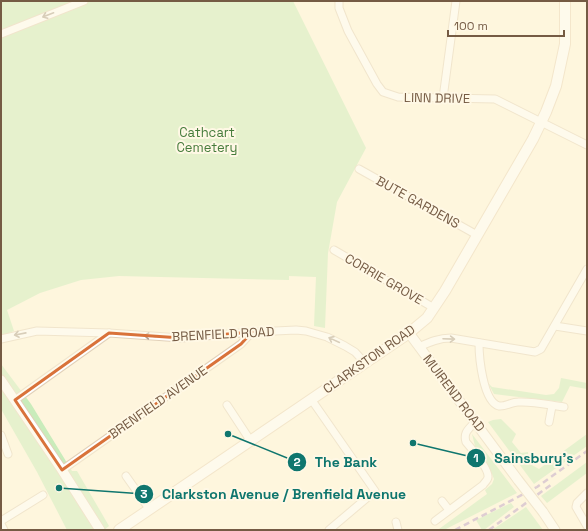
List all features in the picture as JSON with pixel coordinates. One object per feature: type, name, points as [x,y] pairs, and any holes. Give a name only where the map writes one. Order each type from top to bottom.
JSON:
[{"type":"main road","name":"CLARKSTON ROAD","points":[[119,530],[132,527],[150,510],[250,440],[409,333],[426,318],[434,308],[542,122],[552,98],[563,56],[566,29],[565,1]]},
{"type":"street","points":[[1,34],[84,1]]},
{"type":"street","name":"LINN DRIVE","points":[[339,1],[339,8],[348,31],[377,84],[383,92],[398,98],[495,99],[587,145]]},
{"type":"street","points":[[443,98],[456,1]]},
{"type":"street","name":"BUTE GARDENS","points":[[359,169],[477,235]]},
{"type":"street","name":"CORRIE GROVE","points":[[334,250],[434,308]]},
{"type":"street","points":[[419,347],[431,341],[442,338],[452,338],[535,352],[541,349],[587,269]]},
{"type":"street","points":[[555,326],[587,331]]},
{"type":"street","name":"BRENFIELD ROAD","points":[[1,339],[37,331],[109,333],[181,338],[252,332],[306,331],[327,337],[345,346],[355,352],[365,363]]},
{"type":"street","name":"BRENFIELD AVENUE","points":[[62,470],[240,344],[252,332]]},
{"type":"street","points":[[15,400],[109,333]]},
{"type":"street","name":"MUIREND ROAD","points":[[409,333],[555,530]]},
{"type":"street","points":[[479,343],[479,352],[486,389],[489,397],[496,403],[502,406],[516,402],[524,402],[564,407]]},
{"type":"street","points":[[1,380],[62,470],[100,530]]},
{"type":"street","points":[[311,399],[375,491],[329,530]]},
{"type":"street","points":[[227,405],[250,440]]},
{"type":"street","points":[[549,422],[552,406]]},
{"type":"street","points":[[435,521],[483,485],[487,480],[489,475],[487,470],[466,442],[465,433],[475,422]]},
{"type":"street","points":[[1,435],[8,454]]},
{"type":"street","points":[[126,476],[150,510]]},
{"type":"street","points":[[587,493],[577,503],[576,507],[587,526]]},
{"type":"street","points":[[4,530],[1,522],[43,495]]},
{"type":"street","points":[[442,501],[449,510]]},
{"type":"street","points":[[396,522],[398,530]]},
{"type":"highlighted area","points":[[252,332],[241,344],[62,470],[15,400],[109,333],[181,338]]},
{"type":"green space","name":"Cathcart Cemetery","points":[[1,1],[293,1],[366,148],[337,202],[328,253],[325,328],[314,326],[316,277],[289,276],[289,280],[119,276],[81,280],[40,293],[7,310],[14,331],[1,336]]},
{"type":"green space","points":[[1,364],[31,404],[72,471],[77,471],[109,526],[104,530],[67,530],[37,472],[1,409]]},
{"type":"green space","points":[[561,378],[587,383],[587,389],[570,386],[562,402],[494,394],[488,383],[492,387],[546,395],[554,394],[559,388]]},
{"type":"green space","points":[[501,419],[516,434],[512,442],[521,453],[528,452],[528,463],[539,469],[587,434],[587,446],[534,484],[488,422]]},
{"type":"green space","points":[[472,434],[517,493],[444,530],[440,530],[439,529],[487,494],[485,490],[492,484],[494,479],[476,450]]},
{"type":"green space","points":[[587,462],[587,473],[547,503],[541,496]]},
{"type":"green space","points":[[511,503],[514,507],[482,530],[476,520]]},
{"type":"green space","points":[[526,507],[543,530],[492,530]]},
{"type":"railway","points":[[455,530],[537,487],[587,451]]},
{"type":"railway","points":[[489,530],[552,484]]},
{"type":"place","name":"The Bank","points":[[228,434]]},
{"type":"place","name":"Sainsbury's","points":[[413,443]]},
{"type":"place","name":"Clarkston Avenue / Brenfield Avenue","points":[[59,488]]}]
